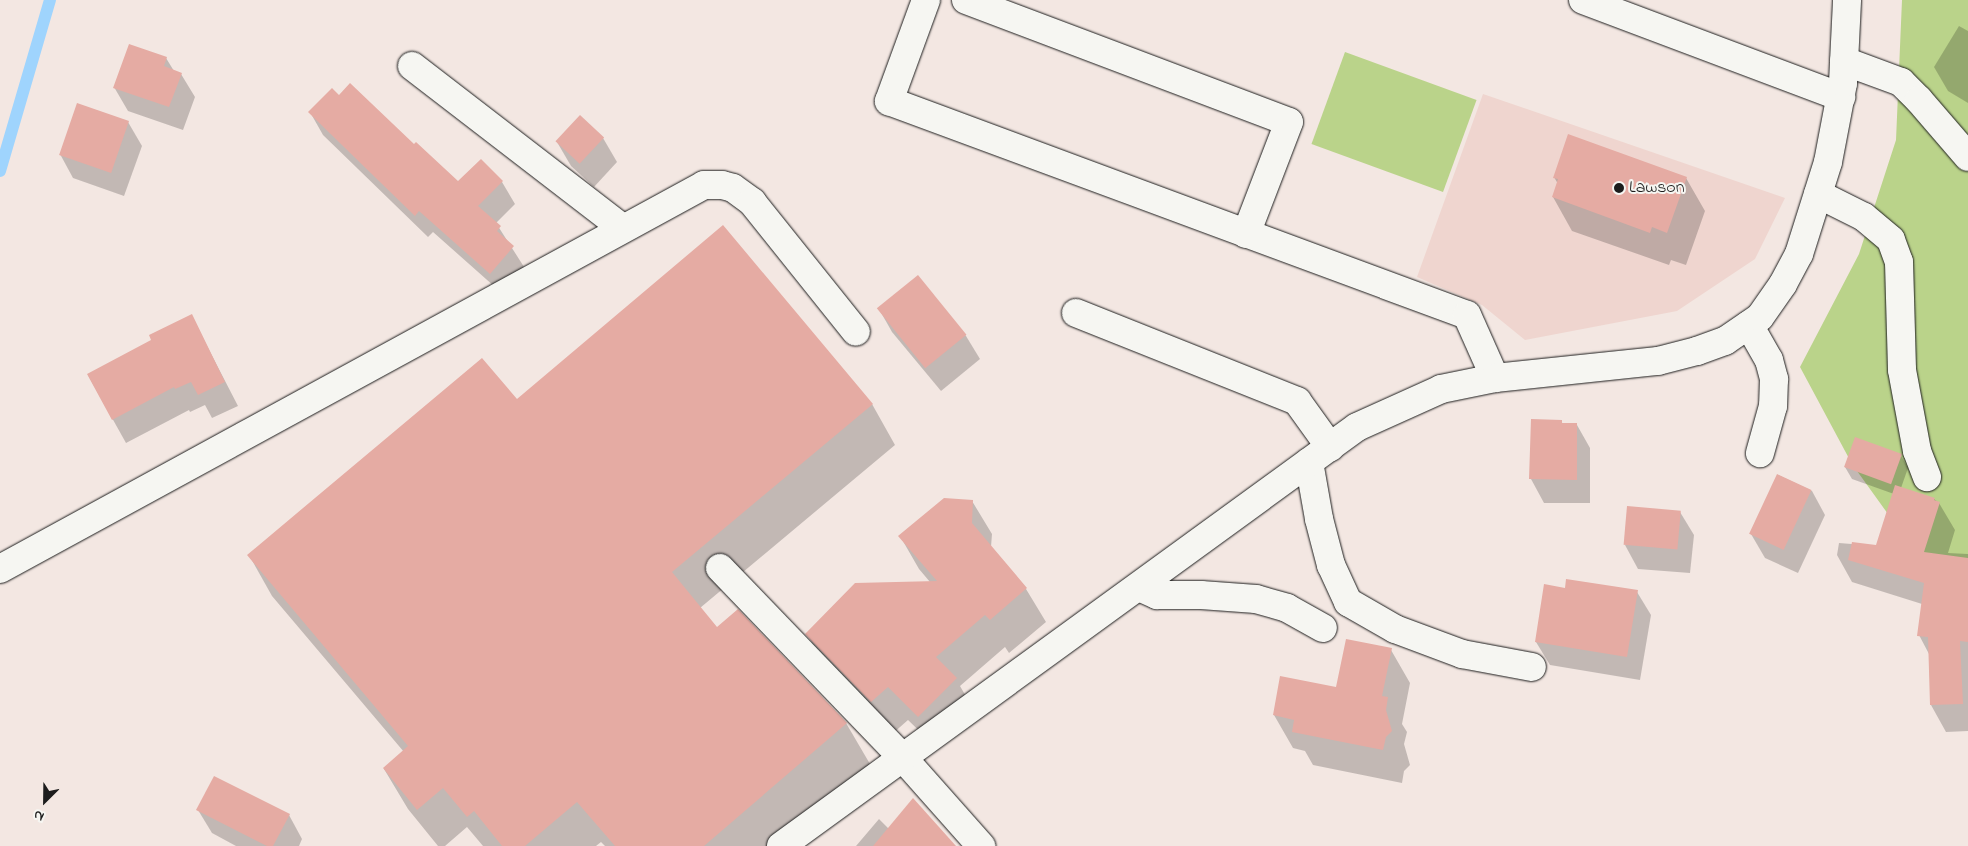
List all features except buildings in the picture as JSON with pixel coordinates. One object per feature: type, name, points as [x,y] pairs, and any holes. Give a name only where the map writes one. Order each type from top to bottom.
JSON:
[{"type":"street","points":[[926,0],[888,101],[1468,315],[1495,378]]},
{"type":"street","points":[[966,0],[1289,122],[1246,234]]},
{"type":"street","points":[[1583,0],[1841,97]]},
{"type":"street","points":[[781,846],[1357,427],[1441,389],[1495,378],[1658,361],[1725,341],[1760,317],[1784,284],[1799,254],[1828,162],[1841,97],[1847,0]]},
{"type":"street","points":[[1844,61],[1901,82],[1968,157]]},
{"type":"street","points":[[412,66],[622,228]]},
{"type":"street","points":[[0,569],[622,228],[704,185],[722,185],[733,188],[752,202],[856,332]]},
{"type":"street","points":[[1818,194],[1864,217],[1891,240],[1899,262],[1902,370],[1917,451],[1928,477]]},
{"type":"street","points":[[1076,313],[1297,401],[1320,454],[1319,518],[1331,565],[1348,602],[1395,629],[1462,654],[1532,667]]},
{"type":"street","points":[[1749,325],[1769,360],[1774,379],[1773,406],[1760,453]]},
{"type":"street","points":[[720,568],[903,758],[981,846]]},
{"type":"street","points":[[1139,587],[1157,595],[1201,595],[1256,599],[1287,608],[1323,628]]},
{"type":"shaded area","points":[[1483,94],[1785,198],[1755,259],[1677,311],[1525,340],[1482,305],[1417,277]]},
{"type":"green space","points":[[1902,0],[1968,0],[1968,611],[1929,571],[1852,464],[1800,367],[1859,254],[1896,140]]},
{"type":"green space","points":[[1345,52],[1477,100],[1443,192],[1311,144]]},
{"type":"waterway","points":[[0,171],[50,0]]},
{"type":"place","name":"Lawson","points":[[1619,188]]}]
